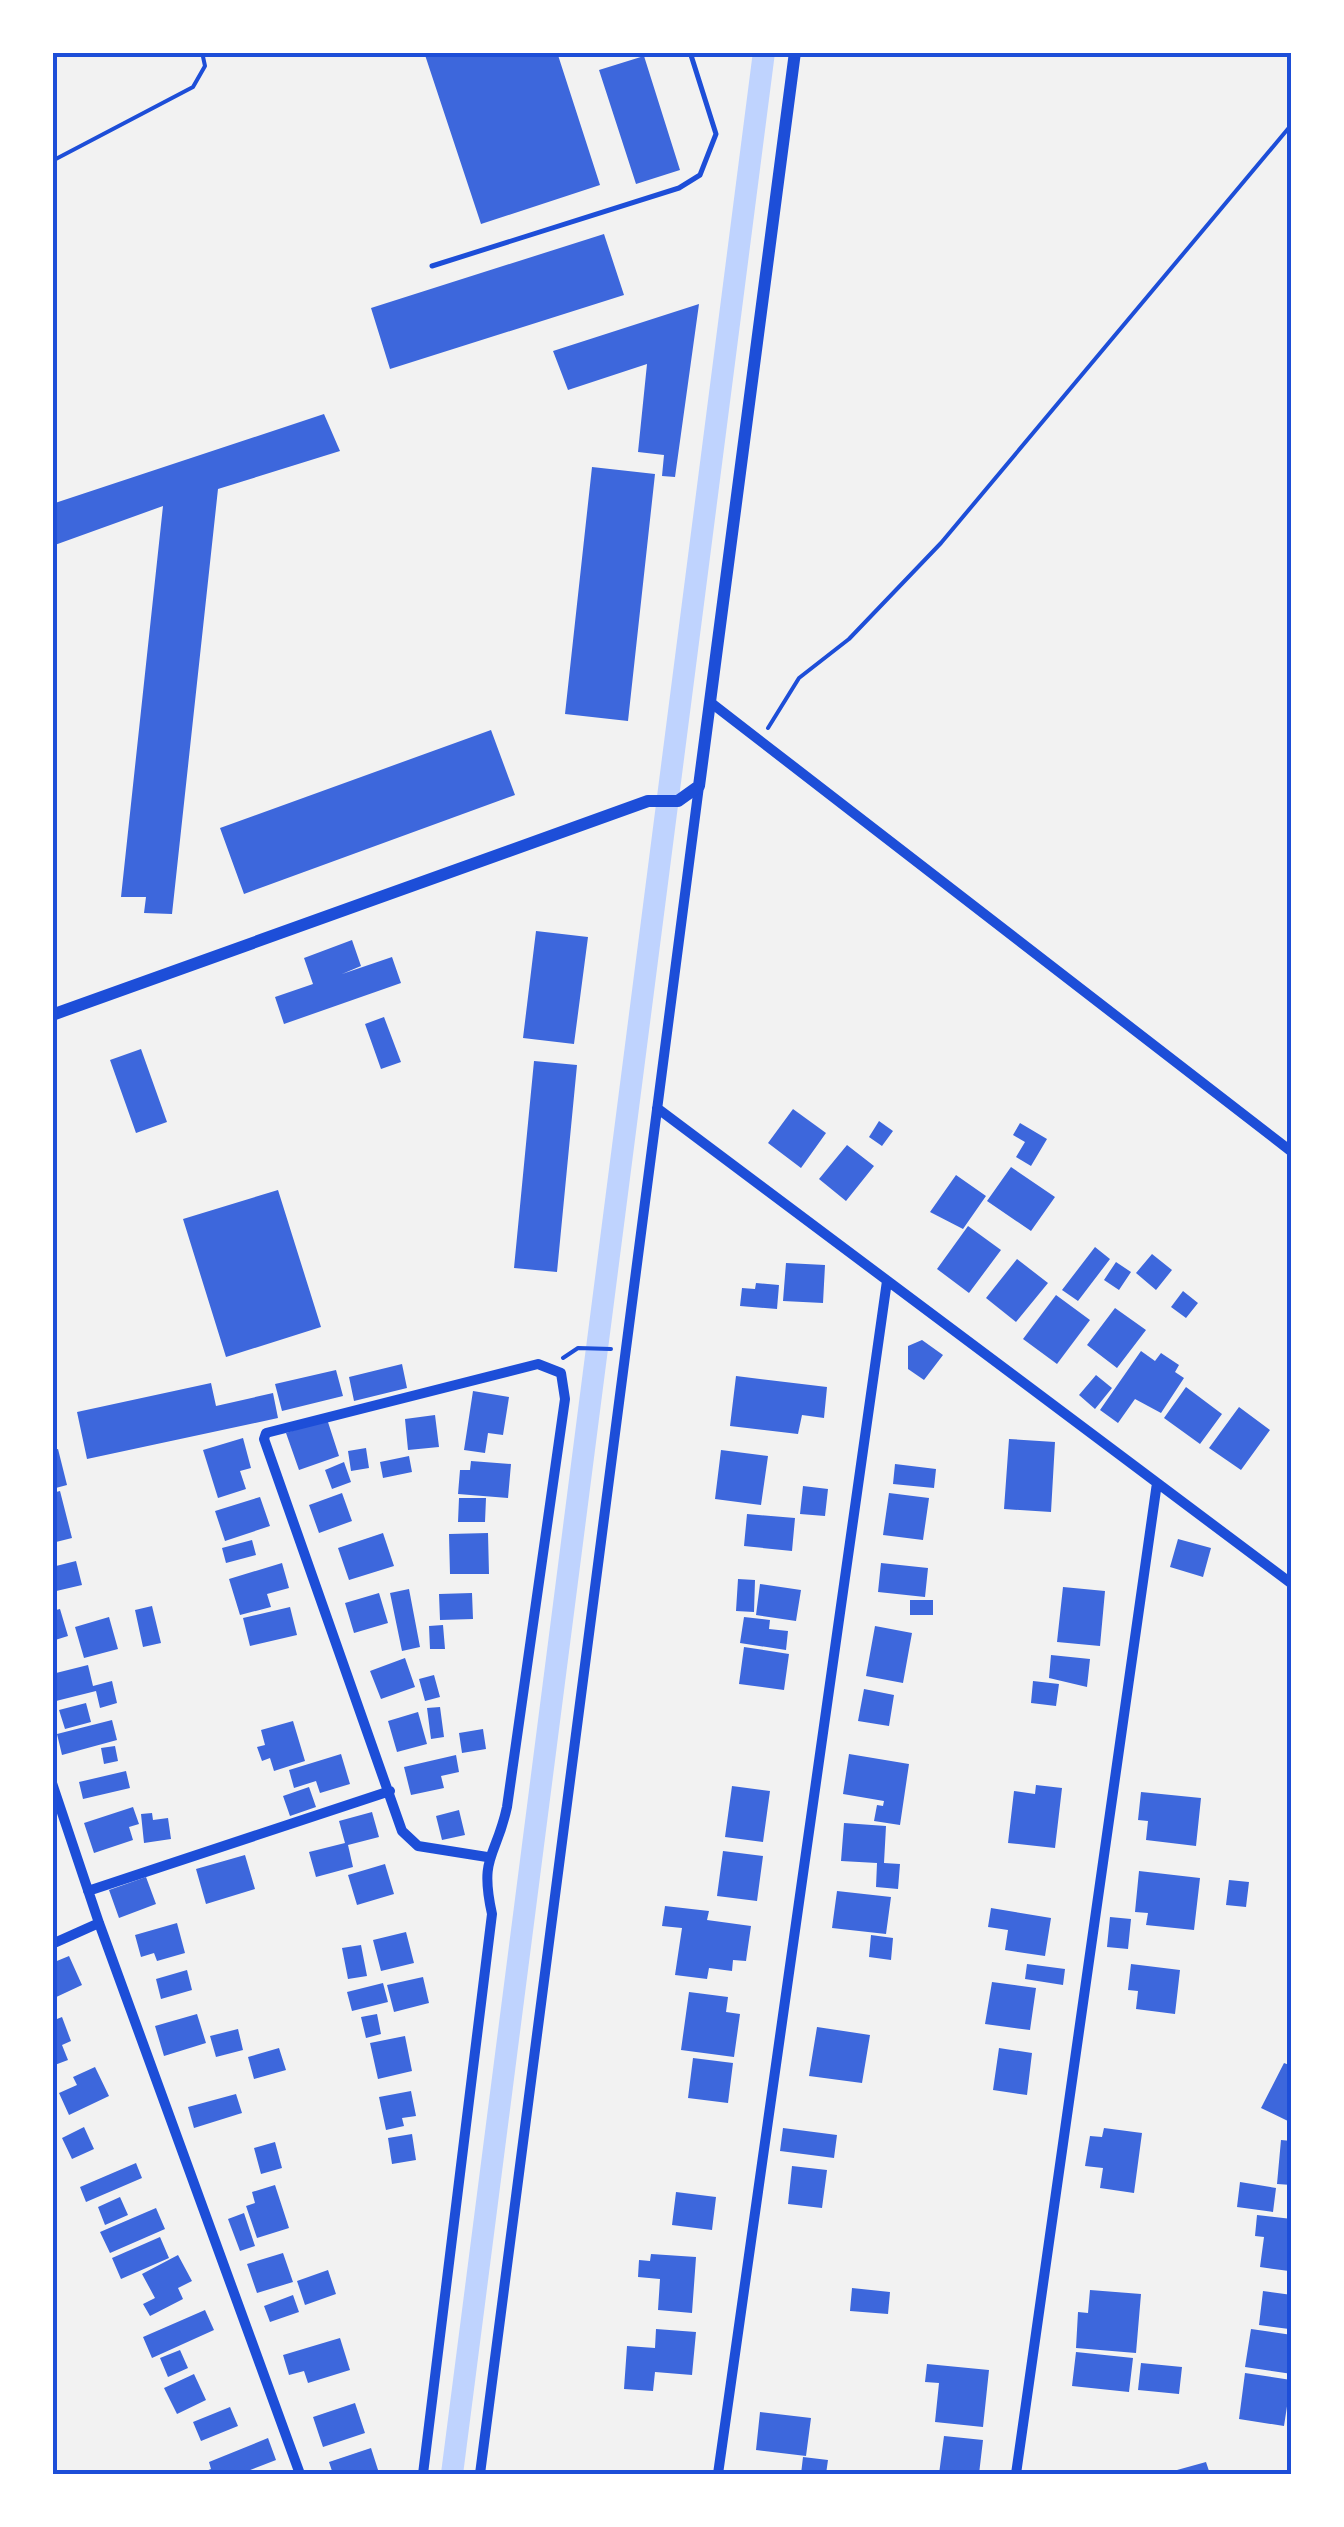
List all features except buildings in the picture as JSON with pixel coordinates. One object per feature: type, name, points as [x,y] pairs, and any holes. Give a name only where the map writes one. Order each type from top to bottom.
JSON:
[{"type":"street","points":[[480,2474],[795,52]]},
{"type":"street","points":[[710,702],[1292,1152]]},
{"type":"street","points":[[52,1015],[648,802],[678,801],[699,786]]},
{"type":"street","points":[[657,1108],[1292,1584]]},
{"type":"street","points":[[718,2474],[888,1281]]},
{"type":"street","points":[[422,2474],[492,1914],[485,1884],[487,1857],[502,1832],[507,1807],[565,1399],[566,1383],[551,1366],[538,1364],[266,1433],[264,1445],[402,1831],[418,1846],[487,1857]]},
{"type":"street","points":[[1016,2474],[1157,1483]]},
{"type":"street","points":[[52,1783],[99,1923],[300,2474]]},
{"type":"street","points":[[88,1890],[390,1791]]},
{"type":"street","points":[[52,1944],[99,1923]]},
{"type":"lane","points":[[432,266],[679,188],[700,175],[716,134],[690,52]]},
{"type":"path","points":[[52,161],[193,87],[205,66],[202,52]]},
{"type":"path","points":[[760,740],[799,678],[849,639],[941,543],[1292,124]]},
{"type":"path","points":[[578,1348],[607,1349]]},
{"type":"waterway","points":[[452,2474],[764,52]]}]
